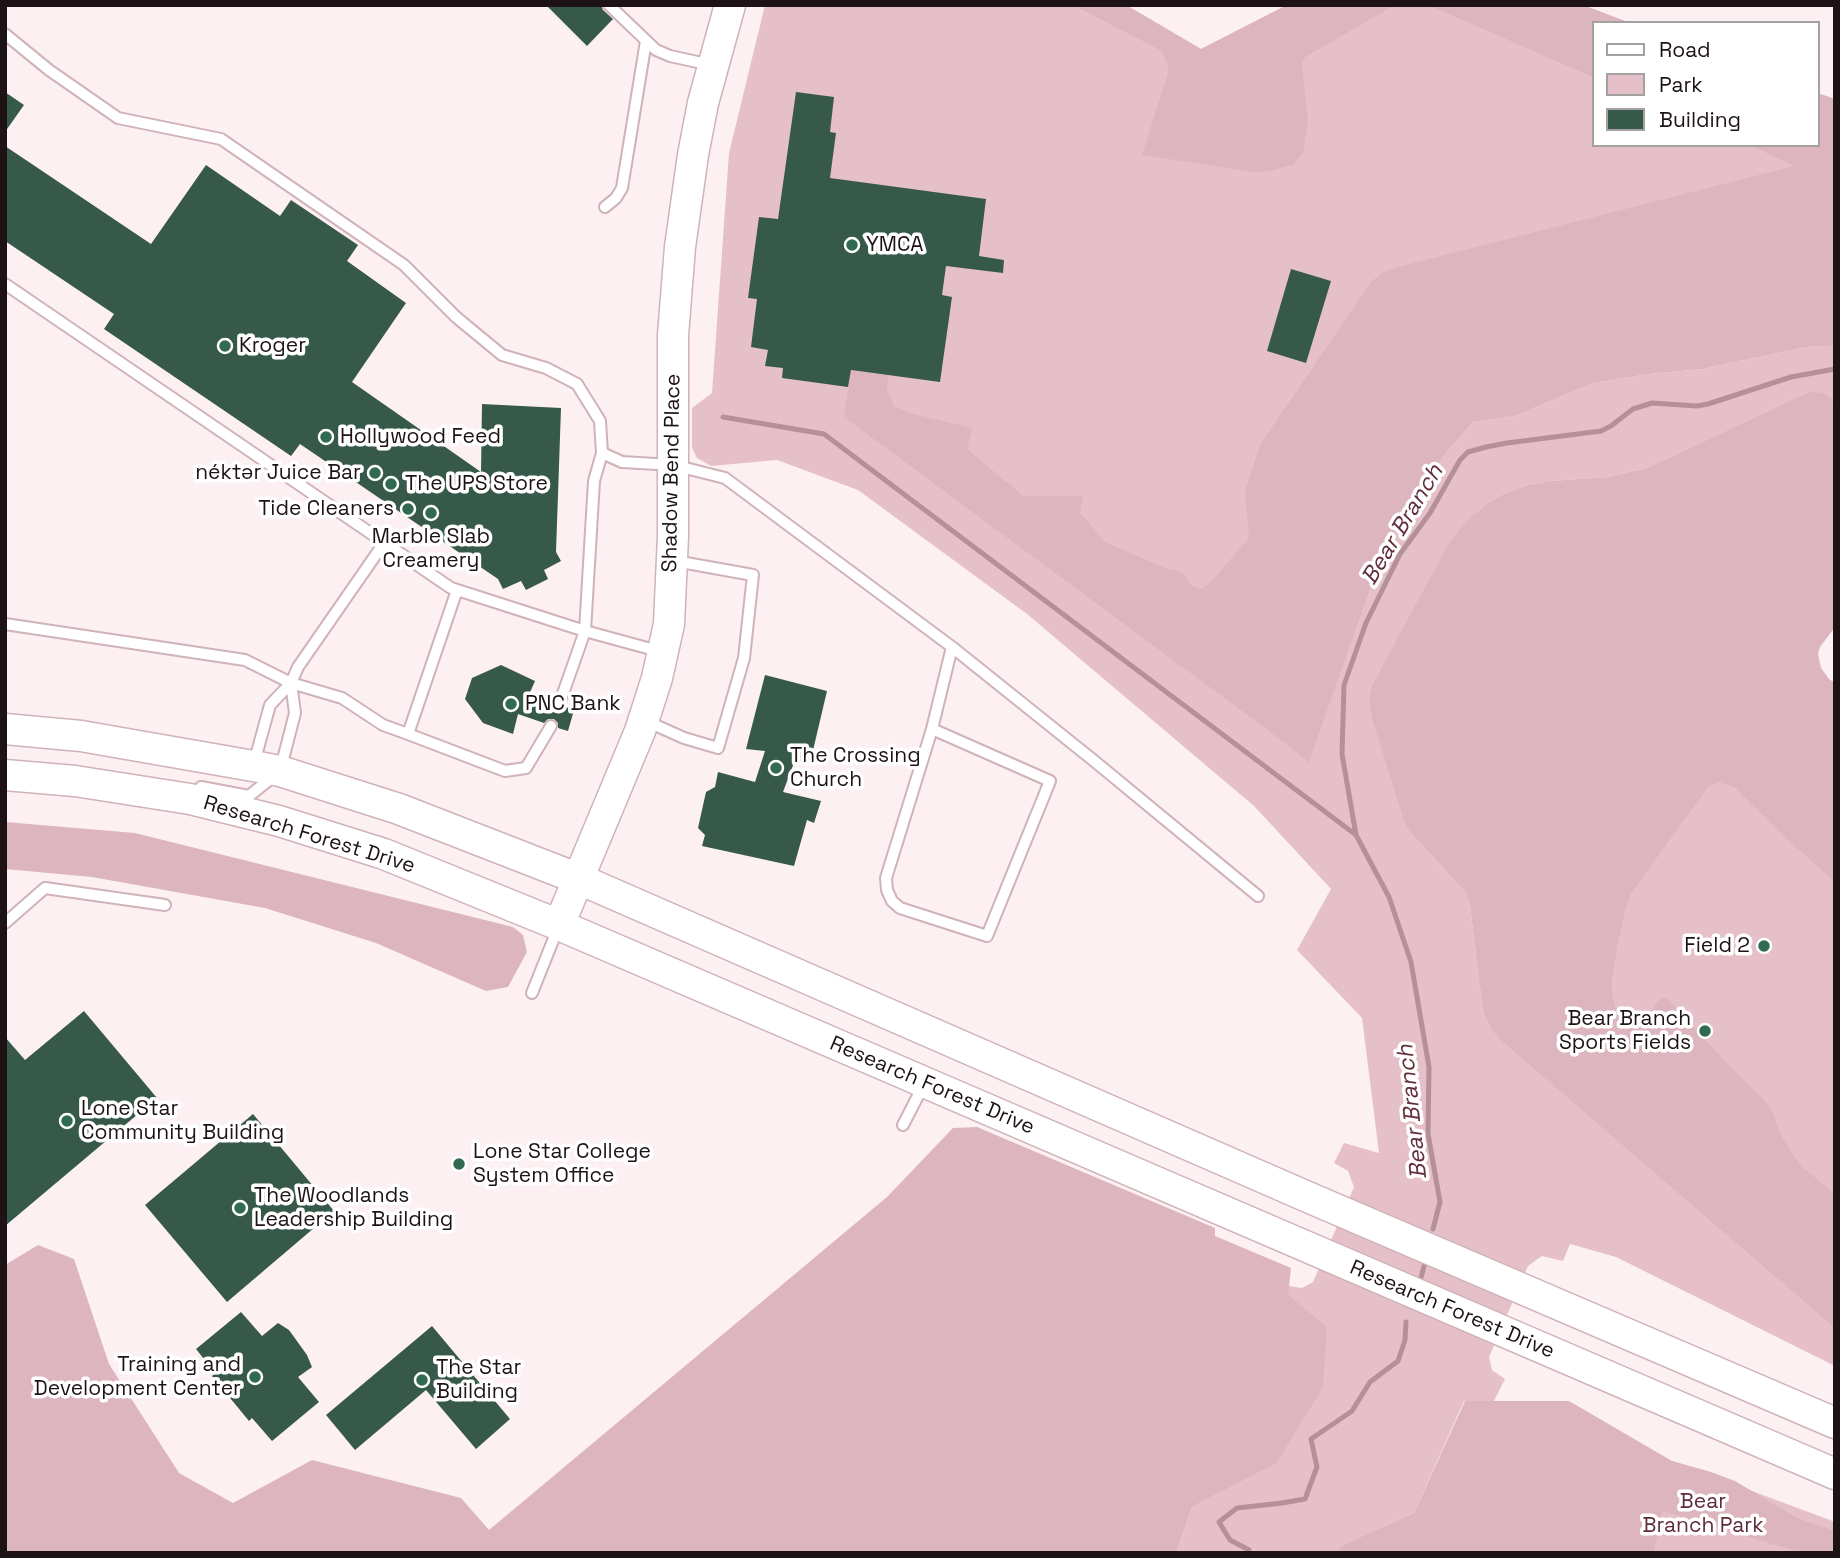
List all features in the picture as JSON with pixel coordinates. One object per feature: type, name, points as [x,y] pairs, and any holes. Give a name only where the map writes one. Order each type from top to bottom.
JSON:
[{"type":"main road","name":"Shadow Bend Place","points":[[559,925],[643,720],[657,678],[669,624],[672,561],[673,335],[680,247],[693,155],[706,93],[730,5]]},
{"type":"main road","points":[[5,729],[81,736],[267,769],[399,808],[579,879],[1310,1198],[1835,1423]]},
{"type":"main road","name":"Research Forest Drive","points":[[5,775],[75,781],[190,799],[279,821],[384,854],[559,925],[1835,1474]]},
{"type":"lane","points":[[609,5],[662,53],[713,65]]},
{"type":"lane","points":[[5,34],[49,70],[118,118],[221,139],[404,265],[456,317],[502,355],[546,368],[577,384],[600,421],[602,453],[594,481],[585,631],[560,702]]},
{"type":"lane","points":[[606,207],[622,188],[646,41]]},
{"type":"lane","points":[[5,284],[451,588],[585,631],[663,652]]},
{"type":"lane","points":[[602,453],[622,462],[673,465],[725,478],[952,647],[1258,896]]},
{"type":"lane","points":[[267,769],[270,705],[291,683],[299,667],[384,543]]},
{"type":"lane","points":[[643,720],[684,738],[718,747],[744,657],[753,575],[672,561]]},
{"type":"lane","points":[[408,734],[457,590]]},
{"type":"lane","points":[[5,624],[245,660],[291,683],[342,698],[383,725],[505,771],[526,768],[551,726]]},
{"type":"lane","points":[[932,729],[1049,781],[987,936],[900,908],[892,901],[887,890],[886,878],[932,729],[952,647]]},
{"type":"lane","points":[[149,793],[187,787],[249,796],[267,769],[295,713],[291,683]]},
{"type":"lane","points":[[5,923],[45,888],[165,905]]},
{"type":"lane","points":[[533,993],[559,925]]},
{"type":"lane","points":[[903,1125],[924,1083]]},
{"type":"green space","points":[[765,5],[1126,5],[1201,49],[1287,5],[1583,5],[1625,21],[1591,21],[1591,147],[1819,147],[1819,94],[1835,99],[1835,158],[1442,373],[1309,761],[1386,545],[1443,457],[1473,422],[1515,416],[1593,383],[1702,369],[1812,346],[1835,347],[1835,407],[1832,399],[1808,392],[1647,468],[1607,477],[1528,485],[1506,493],[1455,535],[1373,683],[1411,833],[1466,893],[1470,906],[1483,1013],[1491,1029],[1667,753],[1835,802],[1835,1366],[1616,1257],[1570,1244],[1563,1261],[1542,1256],[1528,1266],[1489,1357],[1492,1370],[1505,1379],[1494,1401],[1464,1401],[1414,1513],[1340,1546],[1338,1553],[1176,1553],[1192,1507],[1276,1464],[1327,1328],[1287,1295],[1288,1286],[1302,1288],[1313,1282],[1354,1187],[1348,1171],[1334,1163],[1344,1143],[1379,1153],[1362,1018],[1297,950],[1331,889],[1254,806],[1027,614],[858,490],[777,460],[711,466],[697,458],[692,448],[692,408],[712,393],[729,153]]},
{"type":"green space","points":[[1073,5],[1126,5],[1201,49],[1287,5],[1395,5],[1305,57],[1302,64],[1308,120],[1303,153],[1293,165],[1254,172],[1142,155],[1169,70],[1162,51]]},
{"type":"green space","points":[[1428,5],[1583,5],[1625,21],[1591,21],[1591,76]]},
{"type":"green space","points":[[1819,94],[1835,99],[1835,347],[1812,346],[1702,369],[1593,383],[1515,416],[1473,422],[1443,457],[1386,545],[1309,762],[844,417],[851,371],[888,375],[887,389],[894,406],[913,414],[972,428],[967,449],[1023,496],[1083,496],[1080,513],[1105,542],[1167,569],[1179,571],[1192,586],[1201,589],[1210,583],[1249,538],[1245,491],[1260,445],[1371,282],[1382,273],[1794,166],[1754,147],[1819,147]]},
{"type":"green space","points":[[1808,392],[1823,393],[1832,399],[1835,407],[1835,627],[1818,654],[1821,668],[1835,683],[1835,882],[1734,787],[1719,782],[1708,787],[1631,893],[1617,948],[1612,994],[1616,1011],[1625,1022],[1639,1026],[1647,1019],[1655,1004],[1667,998],[1762,1098],[1773,1113],[1781,1136],[1801,1166],[1835,1194],[1835,1328],[1491,1029],[1483,1013],[1470,906],[1466,893],[1411,833],[1404,821],[1372,718],[1369,699],[1373,683],[1447,547],[1470,518],[1489,503],[1528,485],[1607,477],[1647,468]]},
{"type":"green space","points":[[5,822],[135,833],[513,927],[523,935],[527,952],[508,987],[486,991],[376,943],[265,908],[92,877],[5,869]]},
{"type":"green space","points":[[977,1127],[1215,1228],[1215,1236],[1291,1268],[1288,1295],[1327,1327],[1323,1387],[1276,1464],[1192,1507],[1176,1553],[5,1553],[5,1265],[38,1245],[74,1259],[109,1364],[179,1473],[233,1503],[312,1460],[461,1498],[489,1530],[887,1197],[953,1128]]},
{"type":"green space","points":[[1465,1401],[1569,1401],[1672,1461],[1735,1481],[1799,1519],[1835,1531],[1835,1553],[1802,1553],[1663,1511],[1654,1553],[1338,1553],[1340,1546],[1414,1513]]},
{"type":"green space","name":"Bear Branch Park","points":[[1672,1461],[1835,1522],[1835,1553],[1654,1553]]},
{"type":"building","points":[[546,5],[601,5],[613,19],[587,46]]},
{"type":"building","points":[[5,92],[24,105],[5,132]]},
{"type":"building","name":"YMCA","points":[[796,92],[834,97],[830,132],[836,133],[830,178],[986,199],[979,256],[1004,260],[1003,273],[946,266],[942,295],[952,297],[940,382],[851,370],[848,387],[782,378],[783,368],[765,366],[768,350],[751,347],[757,299],[748,298],[759,217],[778,219]]},
{"type":"building","points":[[5,146],[151,244],[206,165],[280,216],[291,200],[358,245],[347,261],[406,303],[352,382],[481,472],[482,404],[561,408],[556,552],[561,561],[544,570],[548,579],[526,590],[521,581],[503,589],[498,579],[300,444],[291,456],[104,329],[114,314],[5,241]]},
{"type":"building","points":[[1291,269],[1331,281],[1306,363],[1267,351]]},
{"type":"building","name":"PNC Bank","points":[[501,665],[535,681],[528,697],[552,704],[558,710],[566,707],[574,710],[568,731],[558,728],[554,719],[548,719],[544,723],[518,714],[513,734],[483,723],[465,699],[472,678]]},
{"type":"building","name":"The Crossing Church","points":[[765,675],[827,691],[810,763],[795,760],[783,792],[821,801],[814,823],[807,820],[794,866],[702,846],[705,835],[698,828],[706,792],[715,787],[718,772],[755,782],[765,751],[746,749]]},
{"type":"building","name":"Lone Star Community Building","points":[[84,1011],[157,1098],[5,1226],[5,1037],[25,1060]]},
{"type":"building","name":"The Woodlands Leadership Building","points":[[253,1114],[334,1211],[227,1302],[145,1205]]},
{"type":"building","name":"Training and Development Center","points":[[241,1312],[262,1336],[278,1323],[289,1330],[312,1367],[298,1377],[319,1402],[272,1441],[252,1418],[249,1421],[212,1376],[215,1373],[196,1349]]},
{"type":"building","name":"The Star Building","points":[[432,1326],[510,1419],[476,1449],[426,1390],[355,1450],[326,1415]]},
{"type":"waterway","name":"Bear Branch","points":[[1433,1229],[1440,1202],[1428,1134],[1429,1067],[1411,962],[1389,897],[1356,835],[1342,754],[1344,685],[1366,623],[1400,554],[1430,513],[1460,460],[1468,452],[1507,443],[1601,431],[1633,409],[1652,403],[1697,406],[1708,404],[1791,377],[1835,369]]},
{"type":"waterway","points":[[723,417],[824,434],[1356,835]]},
{"type":"waterway","name":"Bear Branch","points":[[1421,1278],[1424,1266]]},
{"type":"waterway","name":"Bear Branch","points":[[1248,1553],[1249,1550],[1230,1540],[1219,1522],[1237,1508],[1305,1499],[1317,1467],[1311,1439],[1352,1411],[1370,1382],[1398,1361],[1405,1340],[1406,1322]]},
{"type":"place","name":"YMCA","points":[[852,245]]},
{"type":"place","name":"Kroger","points":[[225,346]]},
{"type":"place","name":"Hollywood Feed","points":[[326,437]]},
{"type":"place","name":"néktər Juice Bar","points":[[375,473]]},
{"type":"place","name":"The UPS Store","points":[[391,484]]},
{"type":"place","name":"Tide Cleaners","points":[[408,509]]},
{"type":"place","name":"Marble Slab Creamery","points":[[431,513]]},
{"type":"place","name":"PNC Bank","points":[[511,704]]},
{"type":"place","name":"The Crossing Church","points":[[776,768]]},
{"type":"place","name":"Field 2","points":[[1764,946]]},
{"type":"place","name":"Bear Branch Sports Fields","points":[[1705,1031]]},
{"type":"place","name":"Lone Star Community Building","points":[[67,1121]]},
{"type":"place","name":"Lone Star College System Office","points":[[459,1164]]},
{"type":"place","name":"The Woodlands Leadership Building","points":[[240,1208]]},
{"type":"place","name":"Training and Development Center","points":[[255,1377]]},
{"type":"place","name":"The Star Building","points":[[422,1380]]}]
